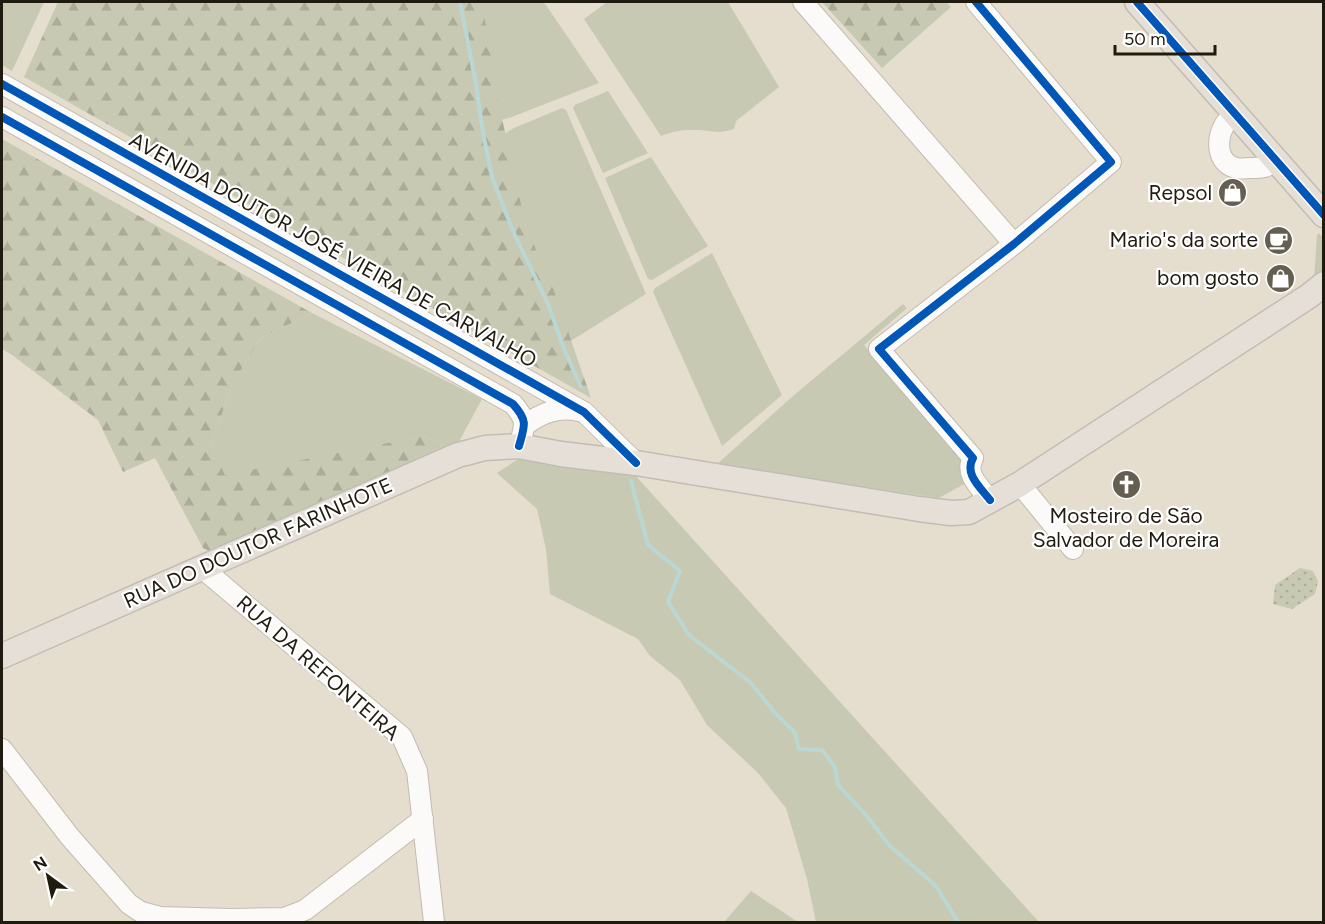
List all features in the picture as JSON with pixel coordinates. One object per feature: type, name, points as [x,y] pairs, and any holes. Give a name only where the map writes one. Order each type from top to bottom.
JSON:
[{"type":"main road","points":[[1137,2],[1319,206]]},
{"type":"main road","name":"RUA DO DOUTOR FARINHOTE","points":[[2,656],[458,455],[522,435],[561,454],[636,463],[907,507],[951,513],[969,512],[1020,484],[1300,302],[1323,284]]},
{"type":"street","points":[[803,2],[1014,244]]},
{"type":"street","points":[[976,2],[1111,162],[1014,244],[879,349],[973,458],[970,472],[990,500]]},
{"type":"street","name":"AVENIDA DOUTOR JOSÉ VIEIRA DE CARVALHO","points":[[2,84],[584,412],[636,463]]},
{"type":"street","points":[[1235,114],[1225,123],[1220,138],[1219,150],[1224,161],[1235,168],[1252,168],[1267,167],[1276,160]]},
{"type":"street","points":[[2,117],[513,404],[521,412],[522,435]]},
{"type":"street","points":[[522,435],[537,416],[551,410],[584,412]]},
{"type":"street","points":[[1020,484],[1073,549]]},
{"type":"street","name":"RUA DA REFONTEIRA","points":[[202,568],[402,737],[417,771],[434,922]]},
{"type":"street","points":[[2,749],[70,837],[129,904],[141,912],[160,917],[284,918],[304,910],[423,819]]},
{"type":"green space","points":[[2,2],[44,2],[12,71],[2,65]]},
{"type":"green space","points":[[58,2],[482,2],[499,105],[526,227],[553,288],[591,398],[24,77]]},
{"type":"green space","points":[[466,2],[542,2],[599,83],[509,118],[486,123]]},
{"type":"green space","points":[[607,2],[728,2],[779,87],[736,121],[734,129],[718,132],[686,130],[661,136],[584,19]]},
{"type":"green space","points":[[822,2],[946,2],[951,7],[882,68]]},
{"type":"green space","points":[[608,91],[648,153],[603,173],[573,108],[575,105]]},
{"type":"green space","points":[[562,108],[566,110],[646,294],[569,342],[543,277],[496,139],[514,128]]},
{"type":"green space","points":[[2,139],[312,313],[261,338],[233,383],[211,445],[225,475],[424,436],[455,449],[213,553],[203,548],[155,458],[123,472],[98,420],[2,349]]},
{"type":"green space","points":[[651,157],[708,246],[652,280],[648,279],[605,178]]},
{"type":"green space","points":[[1319,233],[1323,238],[1323,270],[1314,279],[1317,235]]},
{"type":"green space","points":[[712,253],[782,395],[722,446],[653,292],[655,288]]},
{"type":"green space","points":[[903,304],[907,308],[864,345],[962,457],[971,480],[939,498],[716,465],[793,396]]},
{"type":"green space","points":[[312,313],[482,399],[455,449],[424,436],[225,476],[211,445],[233,383],[261,338]]},
{"type":"green space","points":[[523,456],[635,475],[1039,922],[816,922],[807,879],[786,808],[758,773],[707,725],[680,680],[650,656],[638,639],[550,594],[546,549],[537,509],[497,473]]},
{"type":"green space","points":[[1300,568],[1313,571],[1318,581],[1315,594],[1292,609],[1273,604],[1275,585]]},
{"type":"green space","points":[[751,891],[798,922],[724,922]]},
{"type":"waterway","points":[[460,2],[492,177],[513,231],[548,304],[581,387]]},
{"type":"waterway","points":[[631,481],[648,545],[680,571],[668,602],[689,635],[751,683],[774,712],[795,733],[799,749],[822,750],[835,767],[838,785],[890,846],[936,886],[958,922]]},
{"type":"cycle path","points":[[976,2],[1111,162],[1014,244],[879,349],[973,458],[970,469],[972,475],[990,500]]},
{"type":"cycle path","points":[[1137,2],[1324,215]]},
{"type":"cycle path","points":[[2,84],[584,412],[636,463]]},
{"type":"cycle path","points":[[2,117],[513,404],[524,424],[519,446]]},
{"type":"place","name":"Repsol","points":[[1233,193]]},
{"type":"place","name":"Mario's da sorte","points":[[1279,240]]},
{"type":"place","name":"bom gosto","points":[[1280,278]]},
{"type":"place","name":"Mosteiro de São Salvador de Moreira","points":[[1126,485]]}]
